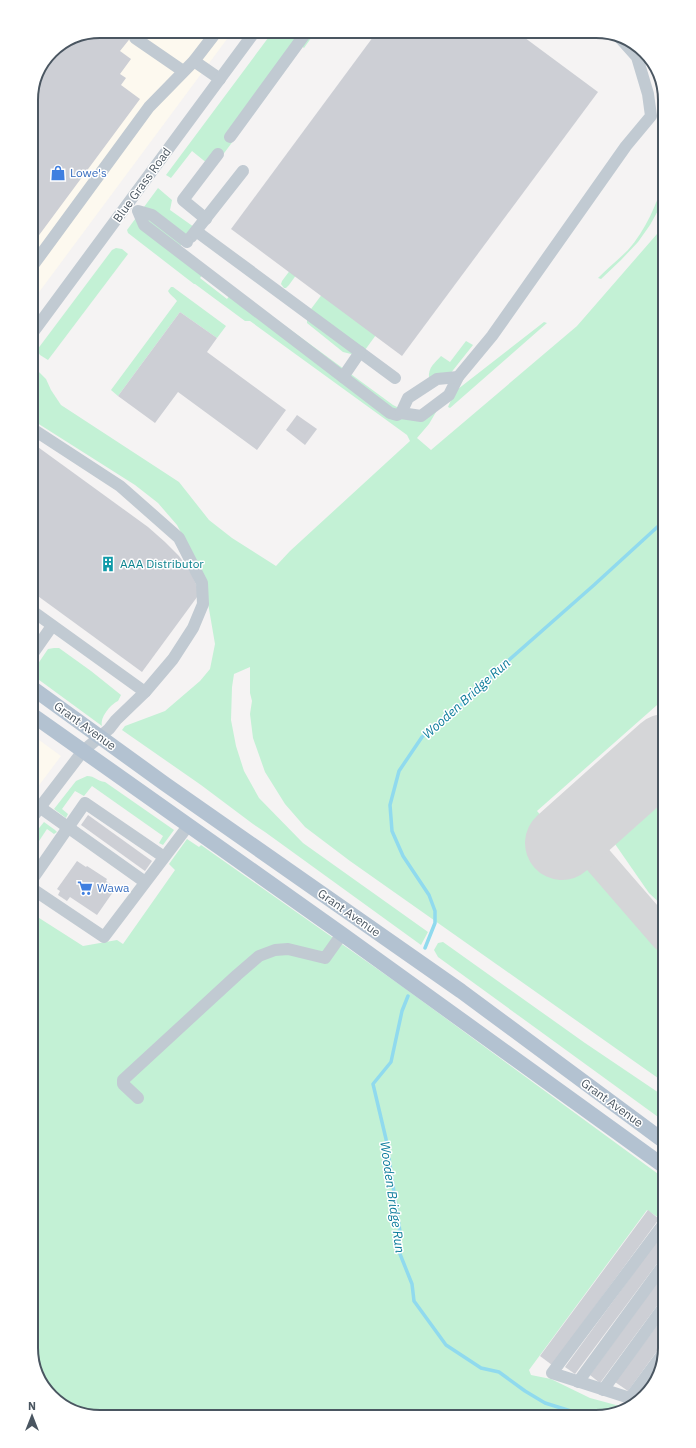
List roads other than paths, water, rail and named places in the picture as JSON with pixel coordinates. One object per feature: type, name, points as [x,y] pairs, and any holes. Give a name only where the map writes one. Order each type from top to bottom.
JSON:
[{"type":"main road","name":"Grant Avenue","points":[[38,692],[165,784],[461,991],[658,1137]]},
{"type":"main road","name":"Grant Avenue","points":[[38,719],[342,934],[658,1162]]},
{"type":"street","points":[[135,38],[183,71]]},
{"type":"street","points":[[38,258],[149,107],[194,61],[212,38]]},
{"type":"street","name":"Blue Grass Road","points":[[38,326],[250,38]]},
{"type":"street","points":[[230,137],[302,38]]},
{"type":"street","points":[[138,211],[144,225],[390,413],[397,415],[401,413],[421,416],[449,395],[458,377],[492,336],[626,146],[651,116],[648,94],[637,57],[627,46]]},
{"type":"street","points":[[194,61],[220,78]]},
{"type":"street","points":[[206,218],[183,200],[218,154]]},
{"type":"street","points":[[180,253],[196,230],[243,171]]},
{"type":"street","points":[[127,204],[138,211],[152,215],[187,242]]},
{"type":"street","points":[[196,230],[394,378]]},
{"type":"street","points":[[342,377],[360,352]]},
{"type":"street","points":[[401,413],[408,398],[437,379],[458,377]]},
{"type":"street","points":[[38,433],[120,486],[179,538],[202,583],[203,604],[193,628],[173,659],[109,729],[83,751],[38,801]]},
{"type":"street","points":[[38,615],[144,692]]},
{"type":"street","points":[[38,646],[52,626]]},
{"type":"street","points":[[38,871],[85,803],[164,857]]},
{"type":"street","points":[[38,806],[145,882]]},
{"type":"street","points":[[38,893],[104,937],[188,826]]},
{"type":"street","points":[[138,1098],[123,1084],[123,1080],[259,956],[275,950],[288,949],[325,958],[342,934]]},
{"type":"street","points":[[632,1399],[552,1373],[658,1231]]},
{"type":"street","points":[[578,1382],[658,1273]]},
{"type":"street","points":[[603,1390],[658,1315]]},
{"type":"street","points":[[634,1397],[656,1364]]},
{"type":"waterway","name":"Wooden Bridge Run","points":[[425,948],[435,923],[435,911],[429,895],[403,856],[392,831],[390,805],[399,771],[422,737],[461,705],[658,526]]},
{"type":"waterway","name":"Wooden Bridge Run","points":[[408,996],[402,1011],[391,1062],[373,1084],[386,1139],[400,1232],[398,1249],[412,1284],[414,1301],[446,1345],[481,1368],[499,1372],[525,1391],[545,1403],[568,1410]]},
{"type":"place","name":"Lowe's","points":[[58,173]]},
{"type":"place","name":"AAA Distributor","points":[[108,564]]},
{"type":"place","name":"Wawa","points":[[85,888]]}]
